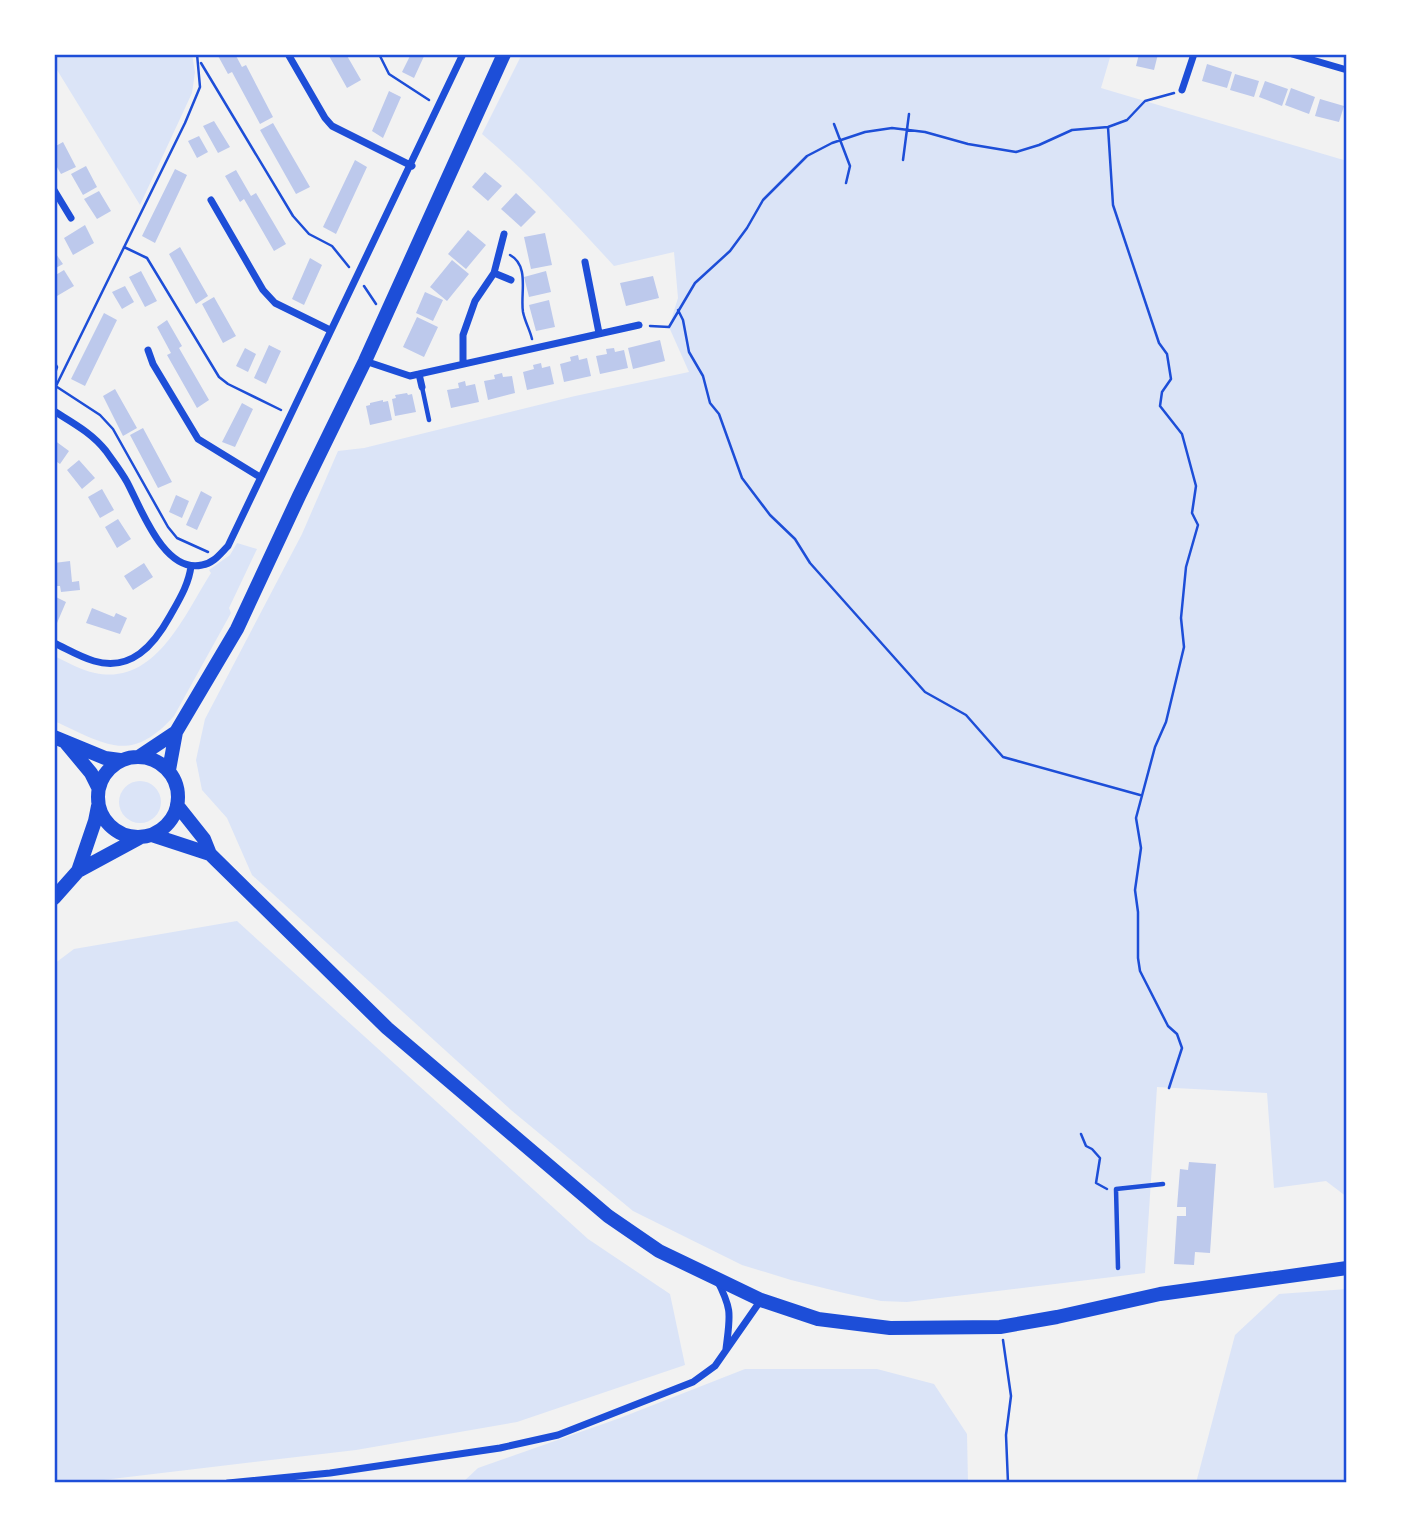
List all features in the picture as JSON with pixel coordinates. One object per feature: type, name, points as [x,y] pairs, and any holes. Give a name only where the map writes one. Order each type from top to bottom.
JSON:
[{"type":"highway","points":[[169,770],[176,732],[237,629],[365,361],[504,54]]},
{"type":"highway","points":[[60,739],[105,758],[120,760],[139,756],[176,732]]},
{"type":"highway","points":[[60,739],[92,772],[98,787],[95,821],[78,871]]},
{"type":"highway","points":[[54,898],[78,871],[167,824],[177,805],[177,787],[169,770],[156,760],[139,756]]},
{"type":"highway","points":[[98,787],[105,773],[120,760]]},
{"type":"highway","points":[[98,804],[102,814],[116,831],[125,836],[146,836],[210,854]]},
{"type":"highway","points":[[177,805],[204,839],[210,854],[387,1028],[528,1149],[608,1216],[659,1251],[761,1300],[818,1319],[890,1328],[1000,1327],[1160,1294],[1347,1268]]},
{"type":"street","points":[[288,54],[332,126],[411,166]]},
{"type":"street","points":[[54,411],[89,433],[103,448],[125,479],[149,526],[176,560],[191,566],[212,562],[228,546],[463,54]]},
{"type":"street","points":[[1182,90],[1194,54]]},
{"type":"street","points":[[1292,54],[1347,70]]},
{"type":"street","points":[[54,190],[71,218]]},
{"type":"street","points":[[211,200],[263,290],[275,303],[330,330]]},
{"type":"street","points":[[463,365],[463,335],[475,301],[494,273],[504,234]]},
{"type":"street","points":[[585,262],[599,334]]},
{"type":"street","points":[[494,273],[510,280]]},
{"type":"street","points":[[365,361],[410,376],[639,325]]},
{"type":"street","points":[[148,350],[153,364],[198,439],[260,477]]},
{"type":"street","points":[[142,366],[153,364]]},
{"type":"street","points":[[419,374],[422,387]]},
{"type":"street","points":[[54,643],[92,661],[107,664],[135,658],[159,636],[184,589],[191,566]]},
{"type":"street","points":[[716,1280],[728,1302],[730,1313],[726,1353]]},
{"type":"street","points":[[228,1483],[330,1473],[487,1450],[558,1434],[693,1382],[715,1366],[726,1353],[761,1300]]},
{"type":"lane","points":[[422,387],[429,420]]},
{"type":"lane","points":[[1118,1268],[1116,1189],[1163,1184]]},
{"type":"path","points":[[197,54],[293,216],[309,234],[332,246],[376,305]]},
{"type":"path","points":[[379,54],[389,74],[439,107]]},
{"type":"path","points":[[199,60],[200,87],[185,123],[55,385],[100,415],[113,429],[168,527],[177,538],[217,557]]},
{"type":"path","points":[[639,325],[668,327],[695,283],[730,251],[763,200],[807,156],[841,140],[865,132],[892,128],[925,132],[968,144],[1016,152],[1072,130],[1108,127],[1127,120],[1145,101],[1182,90]]},
{"type":"path","points":[[903,160],[909,114]]},
{"type":"path","points":[[834,124],[850,166],[846,183]]},
{"type":"path","points":[[1108,127],[1113,205],[1159,343],[1167,354],[1171,379],[1163,392],[1160,406],[1182,434],[1196,486],[1192,513],[1198,525],[1186,566],[1181,618],[1184,647],[1166,722],[1155,747],[1136,818],[1141,848],[1135,890],[1139,912],[1140,971],[1168,1026],[1177,1034],[1182,1048],[1169,1088]]},
{"type":"path","points":[[124,247],[147,257],[219,377],[290,414]]},
{"type":"path","points":[[500,254],[511,255],[520,266],[524,317],[533,347]]},
{"type":"path","points":[[678,310],[684,320],[689,352],[703,376],[710,403],[719,414],[742,478],[770,515],[794,539],[810,563],[925,692],[966,715],[1003,757],[1140,795]]},
{"type":"path","points":[[54,361],[57,367],[54,376]]},
{"type":"path","points":[[1081,1134],[1086,1146],[1100,1158],[1096,1183],[1104,1188],[1116,1189]]},
{"type":"path","points":[[1000,1327],[1012,1396],[1006,1435],[1008,1483]]},
{"type":"shaded area","points":[[54,54],[192,54],[195,72],[192,93],[140,205],[54,65]]},
{"type":"shaded area","points":[[522,54],[1111,54],[1101,88],[1347,161],[1347,1197],[1326,1181],[1274,1188],[1267,1093],[1157,1087],[1145,1273],[907,1302],[881,1301],[791,1280],[742,1265],[633,1211],[511,1110],[252,875],[227,818],[202,790],[196,760],[205,719],[302,534],[338,451],[364,448],[575,396],[689,372],[669,327],[678,298],[674,252],[614,266],[533,181],[482,134]]},
{"type":"shaded area","points":[[237,543],[257,549],[229,608],[231,613],[174,716],[144,741],[117,746],[88,737],[54,721],[54,656],[95,673],[116,674],[135,669],[166,644],[211,573],[209,570],[230,555]]},
{"type":"shaded area","points":[[140,781],[155,787],[161,802],[155,817],[140,823],[125,817],[119,802],[125,787]]},
{"type":"shaded area","points":[[237,921],[588,1239],[670,1294],[685,1365],[517,1422],[356,1450],[78,1483],[54,1483],[54,964],[74,949]]},
{"type":"shaded area","points":[[1347,1289],[1347,1483],[1196,1483],[1235,1335],[1279,1294]]},
{"type":"shaded area","points":[[745,1369],[877,1369],[934,1384],[967,1434],[968,1483],[462,1483],[478,1468],[620,1418]]},
{"type":"building","points":[[217,54],[235,54],[242,67],[246,65],[273,117],[260,124],[232,72],[228,74]]},
{"type":"building","points":[[328,54],[346,54],[361,80],[347,88]]},
{"type":"building","points":[[411,54],[425,54],[414,78],[402,72]]},
{"type":"building","points":[[1139,54],[1158,54],[1154,70],[1136,66]]},
{"type":"building","points":[[1207,64],[1232,72],[1227,88],[1202,81]]},
{"type":"building","points":[[1235,74],[1259,81],[1254,97],[1230,90]]},
{"type":"building","points":[[1265,81],[1288,89],[1282,106],[1259,97]]},
{"type":"building","points":[[1291,88],[1315,97],[1309,114],[1285,105]]},
{"type":"building","points":[[389,91],[401,97],[383,138],[372,131]]},
{"type":"building","points":[[1320,99],[1344,106],[1339,122],[1315,116]]},
{"type":"building","points":[[214,121],[230,147],[218,153],[203,126]]},
{"type":"building","points":[[273,123],[310,187],[296,194],[260,130]]},
{"type":"building","points":[[199,136],[208,152],[197,158],[188,141]]},
{"type":"building","points":[[63,142],[76,167],[61,174],[54,162],[54,147]]},
{"type":"building","points":[[355,160],[367,167],[336,234],[323,227]]},
{"type":"building","points":[[86,166],[97,187],[83,195],[71,174]]},
{"type":"building","points":[[175,169],[187,175],[155,243],[142,236]]},
{"type":"building","points":[[236,170],[251,196],[256,193],[286,244],[274,251],[244,199],[240,202],[225,176]]},
{"type":"building","points":[[485,172],[502,186],[488,201],[472,187]]},
{"type":"building","points":[[99,191],[111,211],[97,219],[84,199]]},
{"type":"building","points":[[516,193],[536,212],[521,227],[501,209]]},
{"type":"building","points":[[85,225],[94,243],[73,255],[64,238]]},
{"type":"building","points":[[468,230],[486,245],[466,269],[448,254]]},
{"type":"building","points":[[545,233],[552,265],[531,269],[524,237]]},
{"type":"building","points":[[180,247],[208,296],[196,304],[169,254]]},
{"type":"building","points":[[54,251],[63,264],[54,269]]},
{"type":"building","points":[[310,258],[322,265],[304,305],[292,299]]},
{"type":"building","points":[[452,260],[469,274],[447,301],[430,287]]},
{"type":"building","points":[[64,270],[74,286],[57,296],[54,292],[54,276]]},
{"type":"building","points":[[141,271],[157,301],[145,307],[129,277]]},
{"type":"building","points":[[546,271],[551,292],[529,297],[524,277]]},
{"type":"building","points":[[653,276],[659,298],[626,306],[620,283]]},
{"type":"building","points":[[125,286],[134,302],[122,309],[112,292]]},
{"type":"building","points":[[425,292],[443,300],[433,321],[416,313]]},
{"type":"building","points":[[214,297],[236,336],[223,343],[202,304]]},
{"type":"building","points":[[549,300],[555,327],[536,331],[529,305]]},
{"type":"building","points":[[104,313],[117,320],[85,386],[71,379]]},
{"type":"building","points":[[417,317],[438,327],[424,357],[403,347]]},
{"type":"building","points":[[167,320],[182,346],[179,348],[209,400],[197,408],[167,355],[171,353],[157,327]]},
{"type":"building","points":[[660,340],[665,361],[633,369],[628,348]]},
{"type":"building","points":[[269,345],[281,351],[266,384],[254,378]]},
{"type":"building","points":[[245,348],[256,354],[248,372],[236,366]]},
{"type":"building","points":[[614,348],[615,352],[624,350],[628,368],[600,374],[596,356],[607,354],[606,349]]},
{"type":"building","points":[[578,355],[579,360],[587,358],[591,376],[564,382],[560,364],[571,361],[570,357]]},
{"type":"building","points":[[541,363],[542,368],[550,366],[554,384],[527,390],[523,372],[534,369],[533,365]]},
{"type":"building","points":[[502,373],[503,377],[512,376],[515,393],[488,400],[484,381],[495,379],[494,375]]},
{"type":"building","points":[[465,381],[466,386],[475,384],[479,402],[451,408],[447,390],[459,388],[458,383]]},
{"type":"building","points":[[115,389],[137,428],[123,436],[103,396]]},
{"type":"building","points":[[412,394],[416,412],[395,416],[392,399],[396,398],[395,395]]},
{"type":"building","points":[[388,401],[392,420],[370,425],[366,406]]},
{"type":"building","points":[[242,403],[253,409],[235,447],[222,442]]},
{"type":"building","points":[[143,428],[172,482],[158,488],[130,435]]},
{"type":"building","points":[[54,440],[69,451],[60,464],[54,460]]},
{"type":"building","points":[[79,460],[95,478],[82,489],[67,470]]},
{"type":"building","points":[[102,489],[114,510],[100,518],[88,497]]},
{"type":"building","points":[[201,491],[212,497],[197,530],[186,525]]},
{"type":"building","points":[[176,495],[189,501],[182,518],[169,512]]},
{"type":"building","points":[[118,519],[131,539],[117,548],[105,527]]},
{"type":"building","points":[[70,561],[72,582],[79,581],[80,590],[61,592],[60,586],[57,586],[54,563]]},
{"type":"building","points":[[144,563],[153,577],[133,590],[124,576]]},
{"type":"building","points":[[54,596],[66,602],[57,623],[54,622]]},
{"type":"building","points":[[92,608],[114,617],[116,613],[127,618],[120,634],[86,623]]},
{"type":"building","points":[[1189,1162],[1216,1164],[1210,1253],[1195,1252],[1194,1265],[1174,1264],[1177,1216],[1186,1216],[1186,1207],[1177,1207],[1180,1169],[1188,1170]]}]
